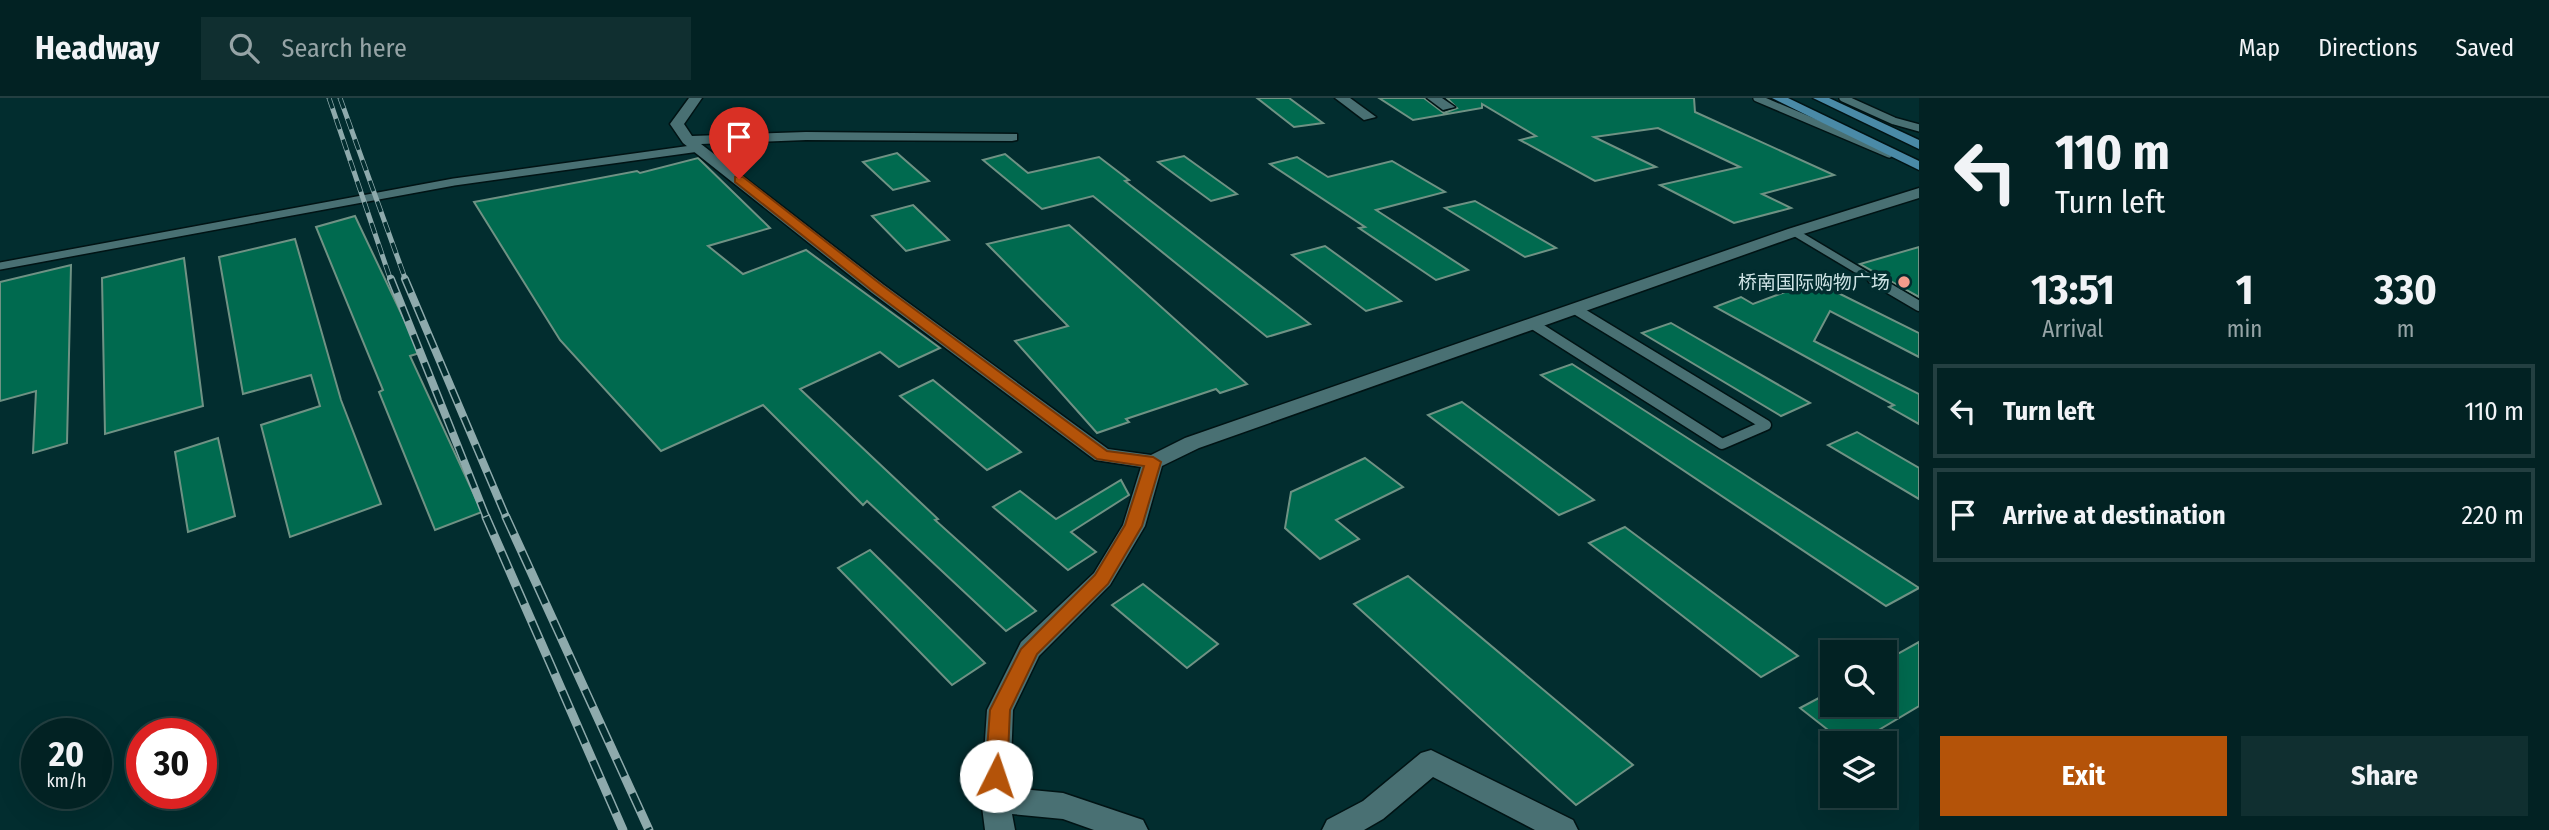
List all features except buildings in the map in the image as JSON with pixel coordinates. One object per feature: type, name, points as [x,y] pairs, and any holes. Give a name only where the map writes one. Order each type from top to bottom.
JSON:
[{"type":"main road","points":[[1777,98],[1918,166]]},
{"type":"main road","points":[[1819,98],[1919,145]]},
{"type":"street","points":[[695,98],[677,124],[694,144],[878,289],[1102,455],[1153,462],[1192,443],[1794,232],[1919,193]]},
{"type":"street","points":[[1341,98],[1369,117]]},
{"type":"street","points":[[1433,98],[1448,107]]},
{"type":"street","points":[[694,144],[806,136],[1012,137]]},
{"type":"street","points":[[1000,830],[995,799],[1000,710],[1030,649],[1102,579],[1134,526],[1153,462]]},
{"type":"street","points":[[1337,830],[1373,810],[1431,762],[1563,830]]},
{"type":"street","points":[[995,799],[1063,806],[1133,830]]},
{"type":"lane","points":[[1757,98],[1918,166]]},
{"type":"lane","points":[[1843,98],[1894,121],[1919,128]]},
{"type":"lane","points":[[1894,121],[1919,138]]},
{"type":"lane","points":[[0,266],[442,184],[694,144]]},
{"type":"lane","points":[[1794,232],[1919,306]]},
{"type":"lane","points":[[1533,324],[1722,444],[1766,425],[1575,309]]},
{"type":"railway","points":[[329,98],[391,281]]},
{"type":"railway","points":[[340,98],[406,281]]},
{"type":"railway","points":[[391,279],[487,519]]},
{"type":"railway","points":[[405,279],[507,519]]},
{"type":"railway","points":[[486,517],[623,830]]},
{"type":"railway","points":[[506,517],[649,830]]},
{"type":"place","name":"桥南国际购物广场","points":[[1904,282]]},
{"type":"route","points":[[739,179],[878,289],[1102,455],[1153,462],[1134,526],[1102,579],[1030,649],[1000,710],[996,776]]}]
